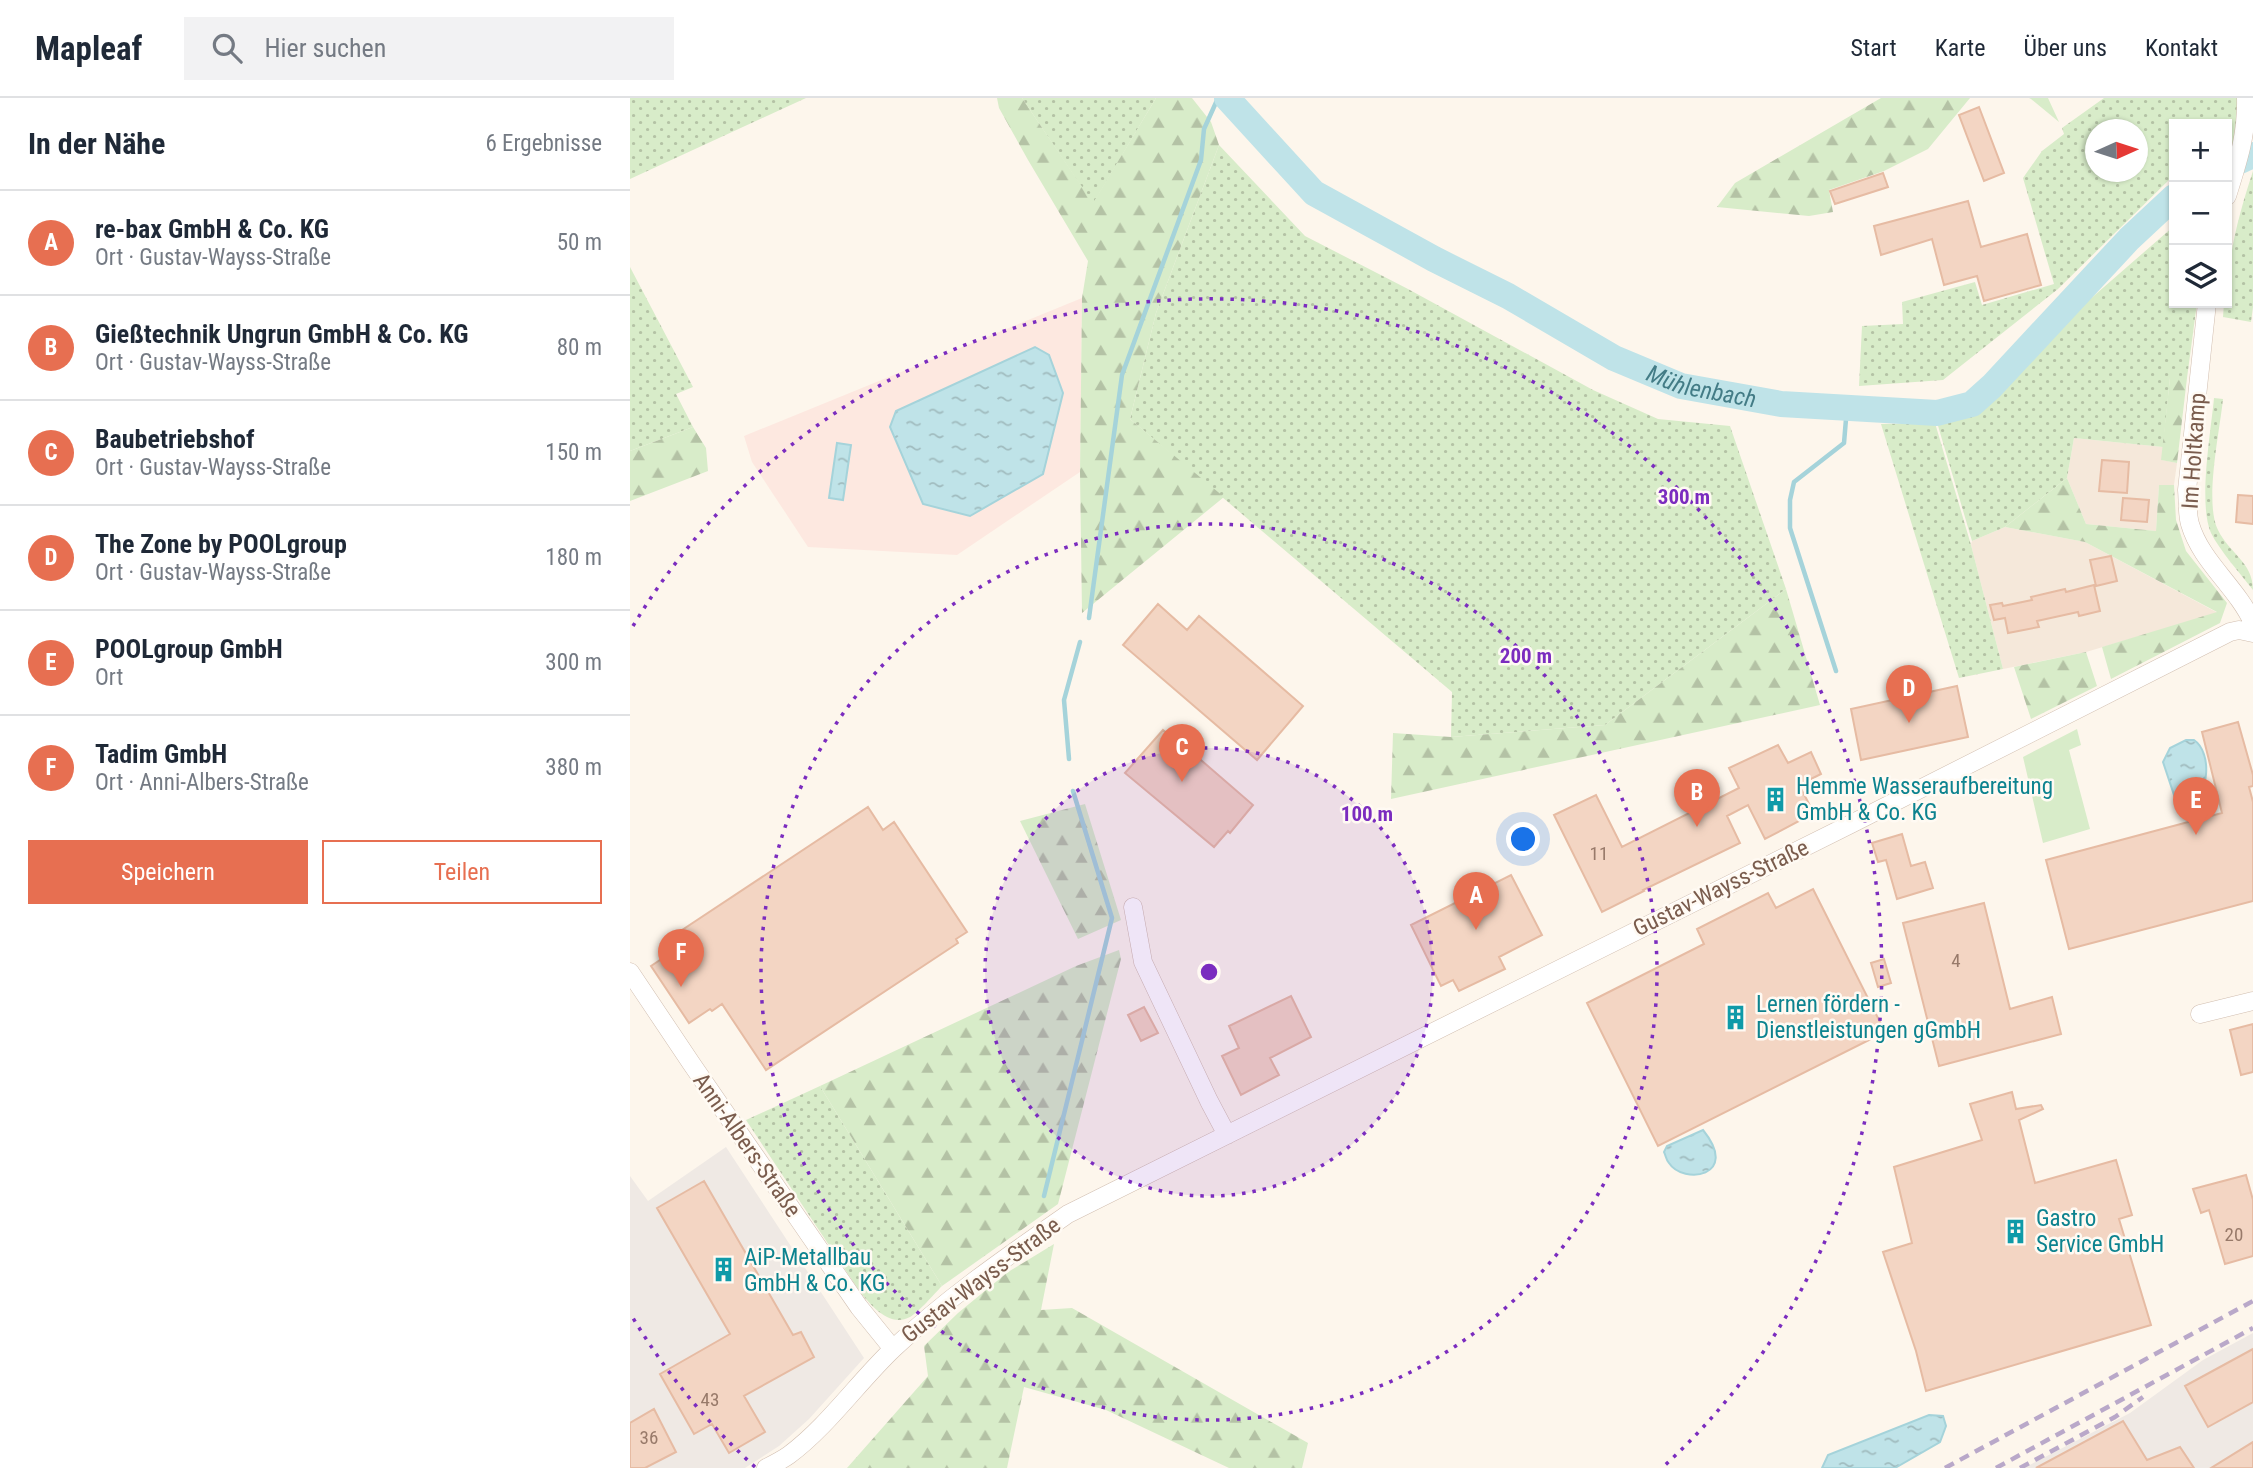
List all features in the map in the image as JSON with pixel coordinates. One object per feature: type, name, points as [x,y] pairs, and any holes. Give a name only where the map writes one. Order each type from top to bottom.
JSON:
[{"type":"street","points":[[2230,182],[2245,134],[2246,98]]},
{"type":"street","name":"Im Holtkamp","points":[[2206,308],[2188,491],[2189,522],[2199,546],[2234,592],[2253,623]]},
{"type":"street","name":"Gustav-Wayss-Straße","points":[[766,1468],[789,1455],[893,1349],[952,1298],[998,1262],[1068,1214],[2230,632],[2239,629],[2253,633]]},
{"type":"street","points":[[1133,907],[1143,962],[1227,1135]]},
{"type":"street","name":"Anni-Albers-Straße","points":[[630,972],[859,1307],[893,1349]]},
{"type":"street","points":[[2200,1014],[2253,1001]]},
{"type":"shaded area","points":[[1082,298],[1080,472],[957,555],[808,547],[752,462],[744,436]]},
{"type":"shaded area","points":[[2074,438],[2163,447],[2162,460],[2177,463],[2174,485],[2159,485],[2156,531],[2086,524],[2067,478]]},
{"type":"shaded area","points":[[2005,527],[2085,542],[2218,613],[2086,652],[2003,669],[1971,545],[1972,541]]},
{"type":"shaded area","points":[[726,1147],[864,1358],[809,1419],[779,1446],[745,1468],[630,1468],[630,1176],[648,1201]]},
{"type":"shaded area","points":[[2253,1333],[2253,1468],[2024,1468],[2130,1413],[2203,1360]]},
{"type":"green space","points":[[630,98],[806,98],[630,179]]},
{"type":"green space","points":[[997,98],[1022,98],[1093,203],[1156,98],[1192,98],[1211,122],[1219,145],[1156,313],[1130,419],[1224,497],[1082,613],[1082,298],[1088,261],[1028,160],[999,108]]},
{"type":"green space","points":[[1022,98],[1156,98],[1093,204]]},
{"type":"green space","points":[[1881,98],[1970,98],[1928,149],[1884,171],[1829,190],[1833,212],[1809,216],[1717,207],[1735,183]]},
{"type":"green space","points":[[2029,98],[2048,98],[2059,122],[2031,99]]},
{"type":"green space","points":[[2104,98],[2239,98],[2232,148],[2232,119],[2169,119],[2169,180],[2058,289],[1943,380],[1859,386],[1862,326],[1903,324],[1902,302],[1975,282],[1982,305],[2054,284],[2023,178],[2042,151],[2064,134],[2062,128]]},
{"type":"green space","points":[[1219,145],[1305,236],[1593,390],[1658,419],[1730,426],[1786,589],[1605,725],[1451,737],[1452,692],[1130,419],[1156,313]]},
{"type":"green space","points":[[2253,171],[2251,322],[2223,317],[2224,308],[2232,308],[2232,252]]},
{"type":"green space","points":[[2169,230],[2169,308],[2196,308],[2187,378],[2170,378],[2163,447],[2074,438],[2067,478],[2005,527],[1972,541],[1936,419],[1980,406],[2065,321]]},
{"type":"green space","points":[[630,267],[693,387],[676,394],[693,427],[630,451]]},
{"type":"green space","points":[[2170,378],[2187,378],[2177,463],[2161,460]]},
{"type":"green space","points":[[2214,398],[2223,399],[2213,485],[2214,518],[2223,538],[2249,572],[2253,590],[2220,547],[2207,520],[2206,467]]},
{"type":"green space","points":[[1935,423],[1971,545],[2003,669],[1959,678],[1881,424]]},
{"type":"green space","points":[[693,427],[706,448],[708,471],[630,501],[630,451]]},
{"type":"green space","points":[[2067,478],[2086,524],[2156,531],[2159,485],[2174,485],[2176,520],[2186,551],[2227,603],[2220,623],[2111,679],[2102,647],[2217,612],[2085,542],[2005,527]]},
{"type":"green space","points":[[1786,589],[1820,705],[1391,799],[1393,733],[1451,737],[1605,725]]},
{"type":"green space","points":[[2086,652],[2097,686],[2031,719],[2014,667]]},
{"type":"green space","points":[[2077,729],[2081,745],[2069,750],[2090,829],[2043,843],[2023,757]]},
{"type":"green space","points":[[1085,804],[1121,920],[1078,939],[1020,821]]},
{"type":"green space","points":[[1119,950],[1121,959],[1058,1204],[942,1286],[820,1086],[1076,966]]},
{"type":"green space","points":[[820,1086],[942,1286],[922,1307],[902,1320],[881,1314],[860,1292],[746,1120]]},
{"type":"green space","points":[[1054,1244],[1041,1310],[1072,1308],[1308,1443],[1302,1468],[1229,1468],[1106,1410],[1024,1387],[1007,1468],[847,1468],[928,1376],[924,1346],[958,1313],[1008,1272]]},
{"type":"water","points":[[1035,347],[1049,355],[1063,393],[1043,474],[970,516],[923,504],[890,427],[896,411]]},
{"type":"water","points":[[837,443],[851,445],[843,500],[829,498]]},
{"type":"water","points":[[2186,740],[2194,740],[2200,746],[2206,763],[2205,783],[2196,798],[2189,803],[2178,802],[2175,798],[2163,762],[2170,748]]},
{"type":"water","points":[[1703,1130],[1713,1146],[1716,1158],[1713,1167],[1696,1175],[1676,1170],[1664,1152],[1667,1146]]},
{"type":"water","points":[[1929,1415],[1943,1416],[1946,1426],[1940,1442],[1895,1468],[1822,1468],[1828,1455]]},
{"type":"building","points":[[1979,107],[2004,173],[1984,181],[1959,115]]},
{"type":"building","points":[[1883,173],[1888,187],[1835,204],[1830,191]]},
{"type":"building","points":[[1968,201],[1981,247],[2027,234],[2041,285],[1984,301],[1977,276],[1944,285],[1932,239],[1881,255],[1874,226]]},
{"type":"building","points":[[2102,460],[2129,462],[2127,493],[2099,491]]},
{"type":"building","points":[[2238,495],[2253,496],[2253,524],[2236,522]]},
{"type":"building","points":[[2123,498],[2149,500],[2147,522],[2121,520]]},
{"type":"building","points":[[2111,556],[2117,581],[2096,586],[2090,560]]},
{"type":"building","points":[[2094,585],[2100,611],[2079,616],[2078,612],[2037,621],[2039,627],[2008,633],[2005,618],[1994,620],[1990,605],[2002,603],[2003,606],[2065,589],[2066,592]]},
{"type":"building","points":[[1158,604],[1187,630],[1199,616],[1303,706],[1257,760],[1123,645]]},
{"type":"building","points":[[1957,686],[1968,737],[1861,760],[1851,709]]},
{"type":"building","points":[[2238,722],[2253,775],[2253,786],[2249,787],[2253,802],[2253,901],[2069,949],[2046,860],[2222,813],[2202,732]]},
{"type":"building","points":[[1163,730],[1253,805],[1230,833],[1228,831],[1214,847],[1125,773]]},
{"type":"building","points":[[1778,745],[1788,763],[1811,752],[1821,774],[1799,785],[1814,813],[1765,839],[1748,805],[1727,816],[1740,843],[1602,912],[1554,815],[1596,795],[1622,847],[1739,788],[1729,768]]},
{"type":"building","points":[[868,807],[883,830],[894,822],[967,932],[956,939],[958,943],[766,1070],[722,1004],[689,1023],[651,966],[672,952],[671,949],[680,941],[676,934]]},
{"type":"building","points":[[1902,834],[1911,866],[1925,862],[1933,888],[1897,899],[1886,860],[1878,862],[1872,843]]},
{"type":"building","points":[[1511,875],[1542,935],[1499,957],[1505,969],[1459,991],[1453,980],[1441,986],[1411,925]]},
{"type":"building","name":"Lernen fördern - Dienstleistungen gGmbH","points":[[1813,889],[1885,1032],[1658,1146],[1587,1003],[1704,944],[1697,929],[1768,893],[1776,908]]},
{"type":"building","points":[[1984,903],[2010,1009],[2052,997],[2061,1034],[1939,1066],[1903,923]]},
{"type":"building","points":[[1884,959],[1891,983],[1878,987],[1871,963]]},
{"type":"building","points":[[1291,996],[1311,1037],[1270,1058],[1279,1075],[1241,1095],[1222,1056],[1239,1048],[1229,1026]]},
{"type":"building","points":[[1144,1007],[1158,1033],[1141,1041],[1128,1015]]},
{"type":"building","points":[[2253,1024],[2253,1072],[2241,1075],[2230,1030]]},
{"type":"building","name":"Gastro Service GmbH","points":[[2012,1092],[2016,1109],[2041,1105],[2043,1109],[2019,1120],[2035,1183],[2116,1160],[2132,1215],[2119,1219],[2151,1325],[1926,1391],[1916,1351],[1883,1252],[1912,1243],[1894,1167],[1982,1140],[1970,1104]]},
{"type":"building","points":[[2246,1175],[2253,1200],[2253,1256],[2225,1264],[2209,1210],[2201,1213],[2193,1189]]},
{"type":"building","name":"AiP-Metallbau GmbH & Co. KG","points":[[704,1181],[793,1335],[801,1332],[814,1357],[744,1396],[765,1432],[729,1453],[712,1424],[694,1434],[660,1374],[730,1334],[657,1208]]},
{"type":"building","points":[[2253,1349],[2253,1402],[2208,1427],[2185,1386]]},
{"type":"building","points":[[654,1409],[676,1452],[645,1468],[630,1468],[630,1423]]},
{"type":"building","points":[[2123,1421],[2147,1460],[2180,1447],[2194,1468],[2036,1468]]},
{"type":"building","points":[[2253,1442],[2253,1468],[2211,1468]]},
{"type":"waterway","points":[[1089,618],[1122,375],[1201,160],[1204,129],[1218,98]]},
{"type":"waterway","name":"Mühlenbach","points":[[1227,98],[1314,193],[1508,296],[1614,358],[1681,386],[1781,404],[1937,413],[1972,404],[2129,239],[2169,202]]},
{"type":"waterway","name":"Mühlenbach","points":[[2232,165],[2253,155]]},
{"type":"waterway","points":[[1836,671],[1790,528],[1790,500],[1794,482],[1844,443],[1847,407]]},
{"type":"waterway","points":[[1069,759],[1064,700],[1080,642]]},
{"type":"waterway","points":[[1044,1196],[1112,918],[1073,791]]},
{"type":"railway","points":[[1945,1468],[2253,1301]]},
{"type":"railway","points":[[1996,1468],[2253,1328]]},
{"type":"railway","points":[[2020,1468],[2115,1417],[2143,1397]]},
{"type":"place","name":"The Zone by POOLgroup","points":[[1909,723]]},
{"type":"place","name":"Baubetriebshof","points":[[1182,782]]},
{"type":"place","name":"Hemme Wasseraufbereitung GmbH & Co. KG","points":[[1776,799]]},
{"type":"place","name":"Gießtechnik Ungrun GmbH & Co. KG","points":[[1697,827]]},
{"type":"place","name":"POOLgroup GmbH","points":[[2196,835]]},
{"type":"place","name":"re-bax GmbH & Co. KG","points":[[1476,930]]},
{"type":"place","name":"Tadim GmbH","points":[[681,987]]},
{"type":"place","name":"Lernen fördern - Dienstleistungen gGmbH","points":[[1736,1017]]},
{"type":"place","name":"Gastro Service GmbH","points":[[2016,1231]]},
{"type":"place","name":"AiP-Metallbau GmbH & Co. KG","points":[[724,1270]]}]
